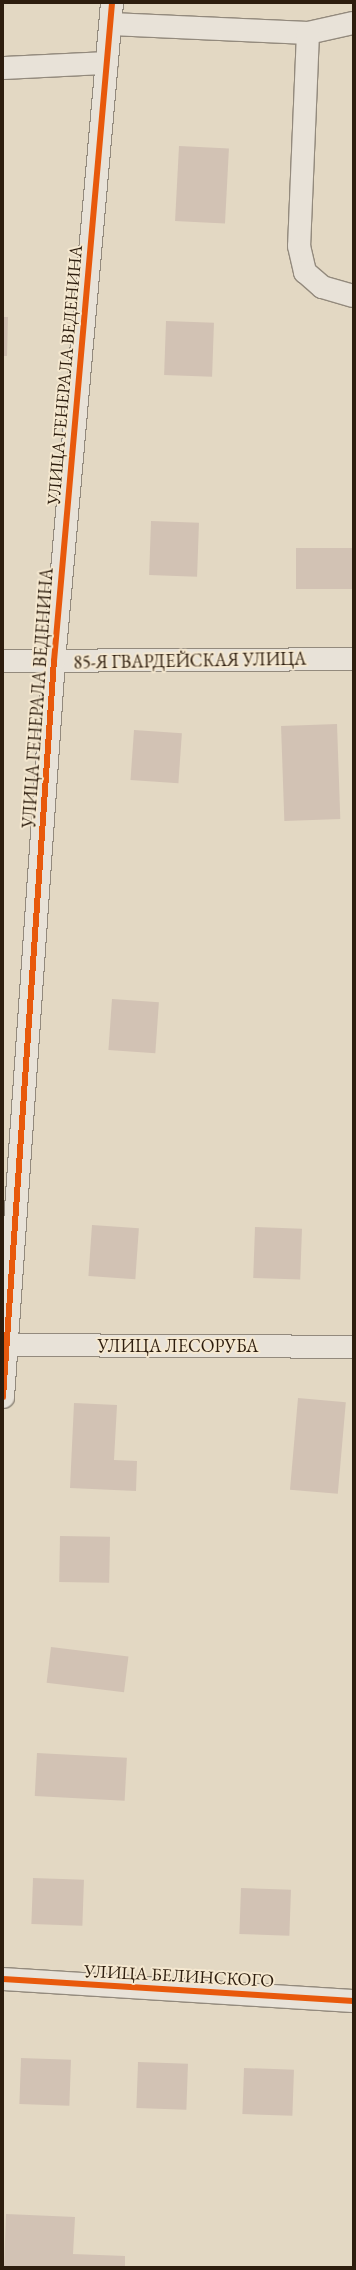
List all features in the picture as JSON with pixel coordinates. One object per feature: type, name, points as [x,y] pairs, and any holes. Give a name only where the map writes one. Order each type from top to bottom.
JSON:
[{"type":"street","points":[[111,13],[308,33],[353,23]]},
{"type":"street","name":"УЛИЦА ГЕНЕРАЛА ВЕДЕНИНА","points":[[3,1397],[4,1345],[54,662],[111,13]]},
{"type":"street","points":[[308,33],[299,246],[305,272],[322,287],[353,296]]},
{"type":"street","points":[[3,68],[107,63]]},
{"type":"street","name":"85-Я ГВАРДЕЙСКАЯ УЛИЦА","points":[[3,661],[54,662],[353,659]]},
{"type":"street","name":"УЛИЦА ЛЕСОРУБА","points":[[4,1345],[353,1347]]},
{"type":"street","name":"УЛИЦА БЕЛИНСКОГО","points":[[3,1979],[353,2001]]},
{"type":"building","points":[[179,146],[229,149],[225,224],[175,221]]},
{"type":"building","points":[[3,317],[8,317],[7,356],[3,356]]},
{"type":"building","points":[[166,321],[214,323],[212,377],[164,375]]},
{"type":"building","points":[[151,521],[199,523],[197,577],[149,575]]},
{"type":"building","points":[[296,548],[353,548],[353,589],[296,589]]},
{"type":"building","points":[[337,724],[340,819],[284,821],[281,726]]},
{"type":"building","points":[[134,730],[182,733],[178,783],[131,780]]},
{"type":"building","points":[[112,999],[159,1002],[155,1053],[108,1050]]},
{"type":"building","points":[[92,1225],[139,1228],[135,1279],[88,1276]]},
{"type":"building","points":[[255,1227],[302,1229],[300,1280],[253,1278]]},
{"type":"building","points":[[298,1398],[346,1402],[338,1494],[290,1490]]},
{"type":"building","points":[[74,1403],[117,1405],[114,1460],[137,1461],[136,1491],[70,1488]]},
{"type":"building","points":[[60,1536],[110,1537],[109,1583],[59,1582]]},
{"type":"building","points":[[51,1647],[128,1657],[124,1692],[47,1683]]},
{"type":"building","points":[[37,1753],[127,1758],[125,1801],[35,1796]]},
{"type":"building","points":[[33,1878],[84,1880],[82,1926],[31,1924]]},
{"type":"building","points":[[241,1888],[291,1890],[289,1936],[239,1934]]},
{"type":"building","points":[[21,2058],[71,2060],[69,2106],[19,2104]]},
{"type":"building","points":[[138,2062],[188,2064],[186,2110],[136,2108]]},
{"type":"building","points":[[244,2068],[294,2070],[292,2116],[242,2114]]},
{"type":"building","points":[[6,2214],[75,2217],[73,2254],[125,2256],[125,2267],[4,2267]]},
{"type":"cycle path","points":[[3,1397],[54,661],[112,3]]},
{"type":"cycle path","points":[[3,1979],[353,2001]]}]
